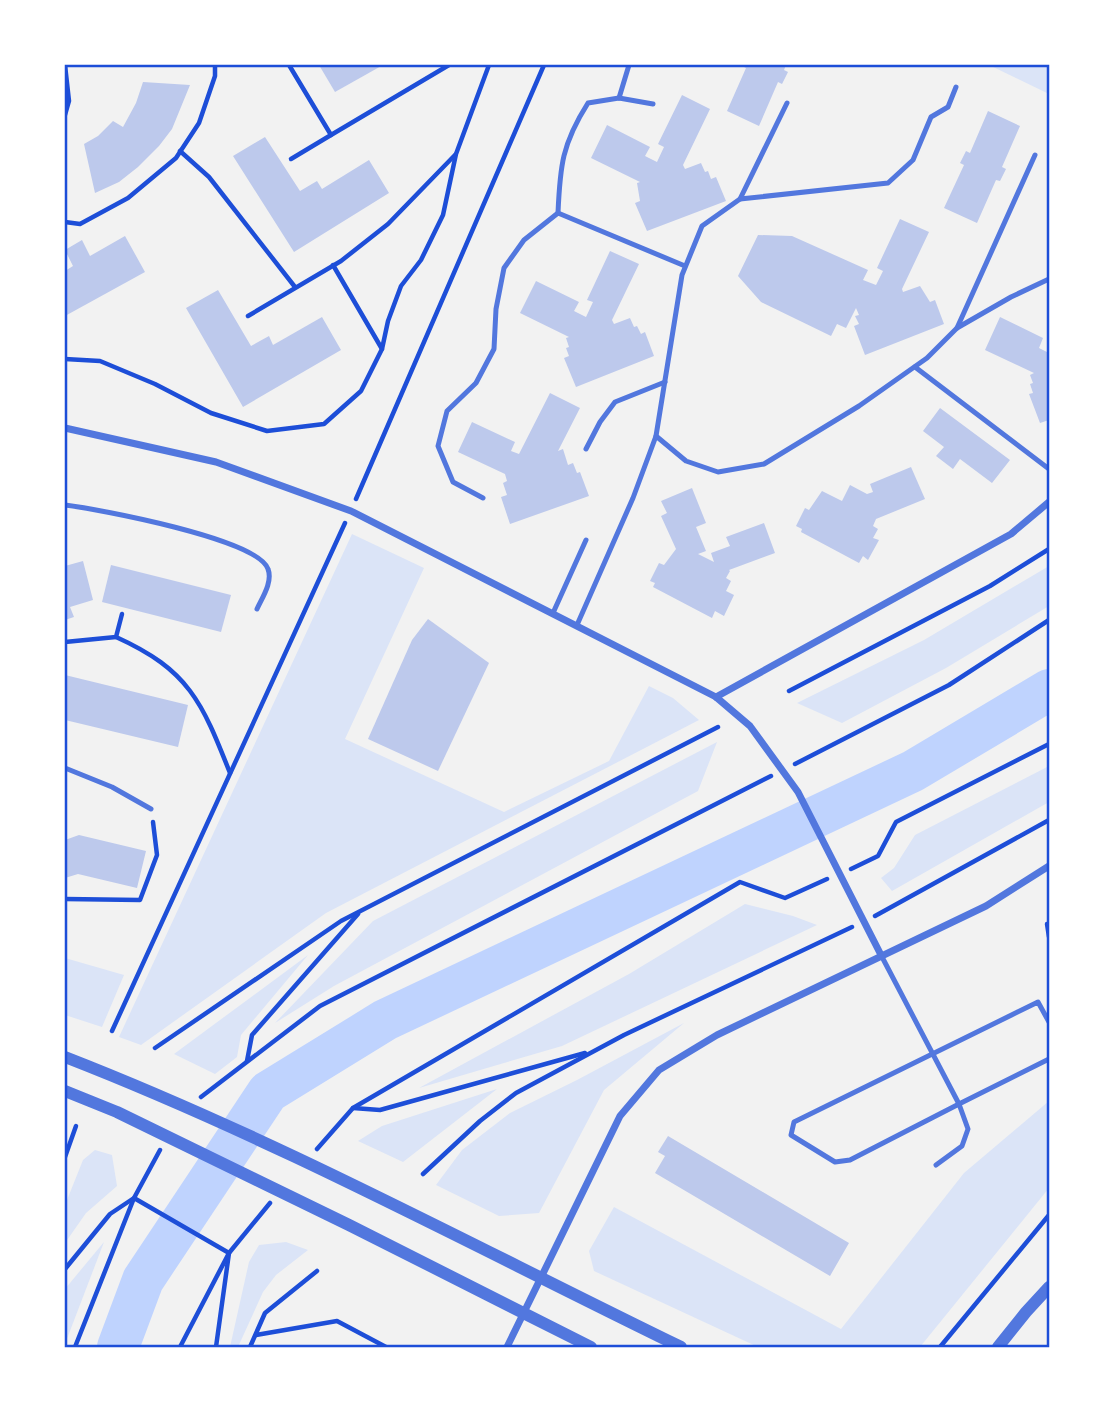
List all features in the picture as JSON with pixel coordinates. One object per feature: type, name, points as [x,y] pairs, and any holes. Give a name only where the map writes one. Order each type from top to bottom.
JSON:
[{"type":"street","points":[[65,428],[216,462],[351,511],[716,697],[750,726],[798,792],[881,956]]},
{"type":"street","points":[[716,697],[1011,534],[1049,502]]},
{"type":"street","points":[[507,1347],[620,1116],[659,1070],[717,1035],[986,906],[1049,866]]},
{"type":"street","points":[[65,1057],[142,1087],[375,1196],[681,1347]]},
{"type":"street","points":[[65,1091],[117,1112],[591,1347]]},
{"type":"street","points":[[998,1347],[1049,1287]]},
{"type":"lane","points":[[618,98],[629,65]]},
{"type":"lane","points":[[740,199],[888,183],[913,160],[931,117],[947,107],[956,87]]},
{"type":"lane","points":[[483,498],[453,482],[438,446],[447,411],[476,383],[494,349],[496,309],[504,268],[524,240],[558,213],[560,166],[571,129],[588,103],[618,98],[653,104]]},
{"type":"lane","points":[[577,625],[634,498],[656,436],[685,266],[702,226],[740,199],[787,103]]},
{"type":"lane","points":[[957,328],[1035,155]]},
{"type":"lane","points":[[558,213],[685,266]]},
{"type":"lane","points":[[656,436],[686,461],[718,472],[764,464],[816,434],[915,367],[957,328],[1049,279]]},
{"type":"lane","points":[[915,367],[1049,469]]},
{"type":"lane","points":[[586,449],[600,422],[615,402],[665,382]]},
{"type":"lane","points":[[65,505],[150,522],[235,545],[260,558],[268,567],[269,580],[257,610]]},
{"type":"lane","points":[[553,612],[586,540]]},
{"type":"lane","points":[[65,768],[112,787],[152,809]]},
{"type":"lane","points":[[881,956],[959,1104],[968,1129],[962,1146],[936,1165]]},
{"type":"lane","points":[[1049,1023],[1038,1002],[794,1122],[791,1135],[835,1162],[850,1160],[1049,1059]]},
{"type":"path","points":[[65,65],[69,101],[65,115]]},
{"type":"path","points":[[65,222],[80,223],[128,198],[176,158],[200,123],[215,76],[215,65]]},
{"type":"path","points":[[289,65],[331,135]]},
{"type":"path","points":[[291,159],[449,65]]},
{"type":"path","points":[[65,359],[100,361],[155,384],[211,413],[267,431],[324,424],[361,391],[382,349],[388,321],[401,286],[421,260],[443,215],[456,154],[489,65]]},
{"type":"path","points":[[112,1031],[351,511],[544,65]]},
{"type":"path","points":[[180,151],[209,177],[295,288]]},
{"type":"path","points":[[248,316],[333,265],[388,224],[456,154]]},
{"type":"path","points":[[333,265],[382,349]]},
{"type":"path","points":[[789,691],[990,586],[1049,549]]},
{"type":"path","points":[[116,637],[122,614]]},
{"type":"path","points":[[789,767],[949,685],[1049,620]]},
{"type":"path","points":[[65,642],[116,637],[148,652],[180,677],[208,716],[231,774]]},
{"type":"path","points":[[155,1048],[341,921],[718,727]]},
{"type":"path","points":[[843,872],[878,856],[896,822],[1049,744]]},
{"type":"path","points":[[199,1098],[320,1006],[776,773]]},
{"type":"path","points":[[65,899],[140,900],[157,855],[152,809]]},
{"type":"path","points":[[423,1174],[480,1121],[516,1093],[596,1050],[865,921],[1049,820]]},
{"type":"path","points":[[309,1159],[353,1108],[740,882],[785,898],[831,877]]},
{"type":"path","points":[[247,1061],[252,1035],[361,911]]},
{"type":"path","points":[[1048,924],[1049,937]]},
{"type":"path","points":[[353,1108],[380,1110],[596,1050]]},
{"type":"path","points":[[65,1156],[76,1126]]},
{"type":"path","points":[[75,1347],[134,1198],[160,1149]]},
{"type":"path","points":[[134,1198],[229,1253]]},
{"type":"path","points":[[65,1269],[110,1214],[134,1198]]},
{"type":"path","points":[[180,1347],[229,1253],[273,1199]]},
{"type":"path","points":[[940,1347],[1049,1215]]},
{"type":"path","points":[[216,1347],[229,1253]]},
{"type":"path","points":[[250,1347],[265,1313],[317,1271]]},
{"type":"path","points":[[256,1335],[337,1321],[386,1347]]},
{"type":"shaded area","points":[[989,65],[1049,65],[1049,94]]},
{"type":"shaded area","points":[[352,534],[424,568],[345,739],[504,812],[609,761],[649,686],[673,698],[699,720],[326,913],[141,1045],[119,1037]]},
{"type":"shaded area","points":[[1049,566],[1049,606],[946,668],[842,723],[797,703],[924,640]]},
{"type":"shaded area","points":[[717,742],[698,791],[334,986],[275,1023],[373,921]]},
{"type":"shaded area","points":[[1049,766],[1049,802],[892,891],[881,878],[894,868],[915,835]]},
{"type":"shaded area","points":[[745,904],[817,925],[562,1046],[419,1088],[629,974]]},
{"type":"shaded area","points":[[308,955],[241,1035],[237,1057],[215,1074],[174,1054]]},
{"type":"shaded area","points":[[65,958],[124,975],[102,1027],[65,1015]]},
{"type":"shaded area","points":[[684,1023],[604,1090],[539,1213],[499,1216],[436,1185],[462,1150],[510,1113]]},
{"type":"shaded area","points":[[497,1089],[403,1162],[358,1141],[382,1126]]},
{"type":"shaded area","points":[[1049,1101],[1049,1188],[920,1347],[758,1347],[594,1271],[589,1251],[614,1207],[841,1329],[964,1173]]},
{"type":"shaded area","points":[[95,1150],[112,1155],[117,1186],[86,1213],[65,1243],[65,1205],[83,1160]]},
{"type":"shaded area","points":[[104,1242],[65,1344],[65,1289]]},
{"type":"shaded area","points":[[286,1242],[308,1250],[276,1275],[263,1292],[238,1347],[230,1347],[249,1262],[259,1245]]},
{"type":"building","points":[[319,65],[383,65],[335,92]]},
{"type":"building","points":[[740,65],[786,65],[784,70],[788,72],[782,84],[778,82],[759,126],[727,111],[746,68]]},
{"type":"building","points":[[143,82],[190,85],[172,129],[159,146],[119,182],[95,193],[84,144],[98,136],[113,121],[123,127],[136,103]]},
{"type":"building","points":[[682,95],[710,109],[683,165],[685,169],[701,163],[711,179],[716,177],[726,201],[647,231],[635,203],[640,201],[637,183],[640,182],[591,158],[607,125],[650,147],[645,156],[657,162],[664,147],[658,144]]},
{"type":"building","points":[[988,111],[1020,126],[1002,167],[1006,169],[1000,181],[996,180],[977,223],[944,208],[964,165],[960,163],[966,151],[970,153]]},
{"type":"building","points":[[265,137],[300,191],[317,181],[322,189],[369,160],[389,193],[294,252],[233,156]]},
{"type":"building","points":[[900,219],[929,232],[902,289],[903,292],[920,286],[930,302],[935,300],[944,324],[865,355],[854,326],[859,324],[855,316],[859,315],[856,308],[846,328],[837,324],[831,336],[761,302],[738,276],[758,235],[792,236],[868,270],[863,280],[876,285],[883,271],[877,268]]},
{"type":"building","points":[[125,236],[145,272],[65,316],[65,271],[73,266],[65,250],[82,240],[90,256]]},
{"type":"building","points":[[610,251],[639,264],[612,320],[614,324],[630,318],[641,334],[645,332],[654,356],[576,387],[564,358],[569,356],[566,338],[569,337],[520,313],[536,281],[579,302],[574,311],[586,317],[593,302],[587,300]]},
{"type":"building","points":[[218,290],[251,346],[269,336],[273,345],[322,317],[341,350],[243,407],[186,308]]},
{"type":"building","points":[[1000,317],[1043,338],[1039,348],[1049,353],[1049,420],[1040,423],[1029,394],[1033,393],[1030,375],[1034,373],[985,350]]},
{"type":"building","points":[[550,393],[580,408],[558,451],[563,449],[568,465],[573,463],[577,473],[580,472],[589,496],[510,524],[501,497],[507,495],[503,483],[507,481],[505,474],[458,452],[472,422],[515,442],[511,451],[519,454]]},
{"type":"building","points":[[940,408],[1010,460],[992,483],[960,459],[953,469],[936,456],[944,447],[923,431]]},
{"type":"building","points":[[911,467],[925,499],[876,519],[873,526],[878,529],[873,538],[879,540],[868,560],[863,556],[859,563],[801,532],[802,529],[796,526],[805,508],[809,510],[822,491],[842,501],[850,485],[867,494],[873,492],[870,484]]},
{"type":"building","points":[[692,488],[706,523],[696,527],[706,551],[698,554],[714,562],[711,553],[730,546],[726,537],[764,523],[775,553],[729,570],[726,578],[731,581],[726,591],[734,595],[724,616],[715,611],[712,618],[653,587],[655,583],[650,581],[659,563],[664,565],[676,549],[661,516],[667,513],[661,501]]},
{"type":"building","points":[[83,561],[93,600],[70,607],[74,617],[65,620],[65,566]]},
{"type":"building","points":[[111,565],[231,595],[221,632],[102,602]]},
{"type":"building","points":[[428,619],[489,663],[438,771],[368,739],[412,640]]},
{"type":"building","points":[[65,675],[188,705],[178,747],[65,720]]},
{"type":"building","points":[[79,835],[146,851],[137,888],[78,874],[65,878],[65,840]]},
{"type":"building","points":[[668,1136],[849,1243],[830,1276],[655,1173],[665,1156],[658,1152]]},
{"type":"waterway","points":[[118,1347],[143,1280],[268,1092],[385,1020],[913,771],[1049,690]]}]
